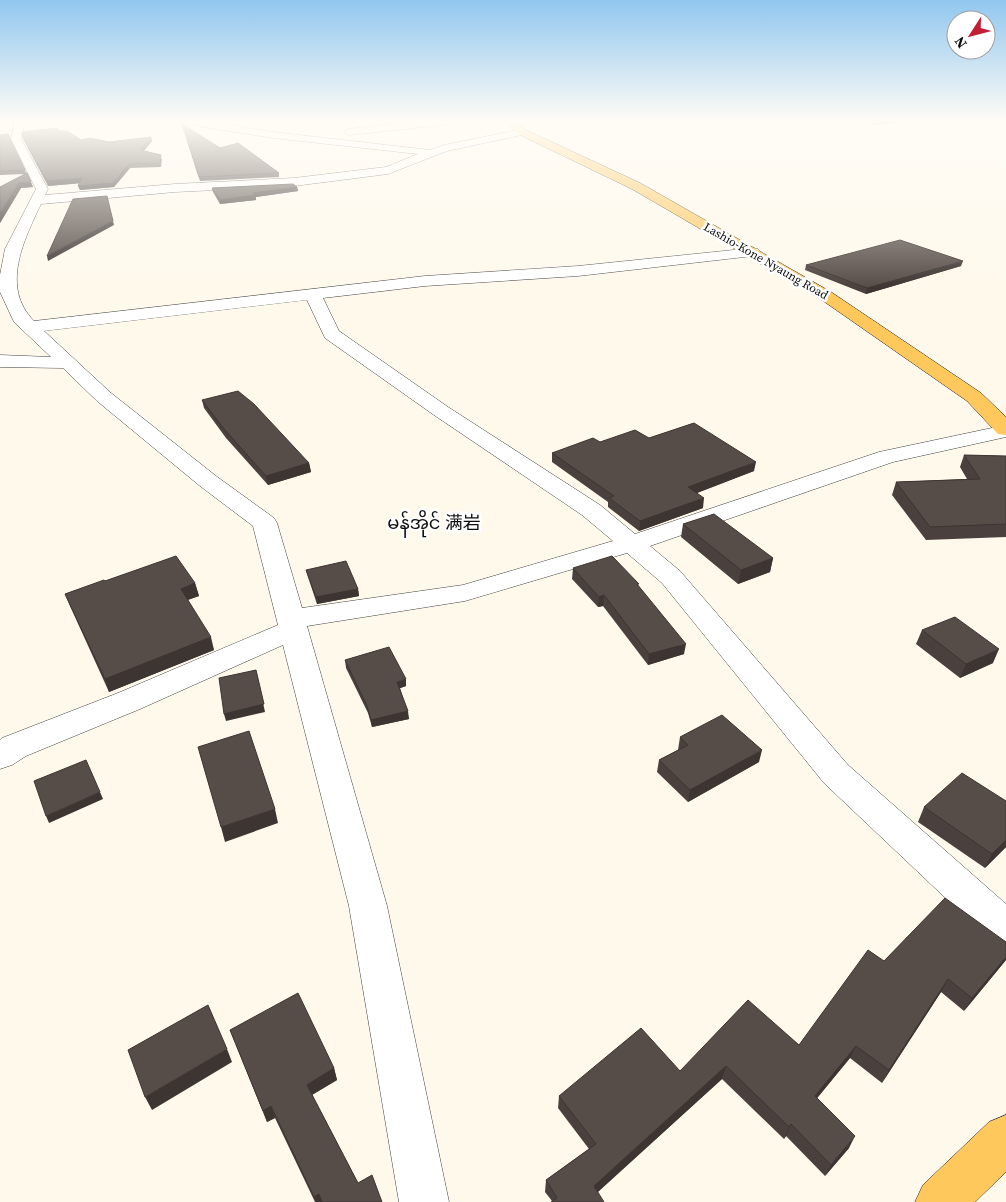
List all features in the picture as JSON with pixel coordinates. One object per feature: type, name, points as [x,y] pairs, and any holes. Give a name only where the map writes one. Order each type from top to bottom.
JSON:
[{"type":"main road","name":"Lashio-Kone Nyaung Road","points":[[615,176],[753,252],[825,295],[974,397],[1006,430]]},
{"type":"main road","points":[[940,1202],[1006,1140]]},
{"type":"street","points":[[33,176],[42,189],[12,249],[4,276],[6,287],[20,318],[126,415],[264,523],[368,906],[424,1202]]},
{"type":"street","points":[[37,200],[175,188],[294,182],[340,176]]},
{"type":"street","points":[[30,326],[425,281],[578,271],[753,252]]},
{"type":"street","points":[[313,294],[331,334],[590,510],[671,577],[836,774],[1006,929]]},
{"type":"street","points":[[0,361],[69,363]]},
{"type":"street","points":[[0,756],[14,747],[129,701],[292,624],[465,593],[631,544],[888,457],[1006,430]]},
{"type":"building","points":[[21,176],[28,176],[31,182],[19,183],[0,214],[0,187]]},
{"type":"building","points":[[44,176],[119,176],[113,183],[78,186],[82,178],[47,181]]},
{"type":"building","points":[[293,184],[297,187],[220,200],[212,188]]},
{"type":"building","points":[[107,196],[113,221],[47,256],[73,199]]},
{"type":"building","points":[[900,240],[963,261],[867,288],[806,265]]},
{"type":"building","points":[[238,391],[254,404],[309,463],[266,476],[224,429],[202,400]]},
{"type":"building","points":[[694,423],[756,462],[688,487],[704,498],[640,521],[609,498],[614,496],[552,453],[593,438],[600,442],[635,430],[649,438]]},
{"type":"building","points":[[964,455],[1006,456],[1006,524],[930,527],[896,482],[980,479]]},
{"type":"building","points":[[714,514],[773,558],[741,570],[683,524]]},
{"type":"building","points":[[176,556],[195,583],[181,589],[211,637],[105,679],[65,594]]},
{"type":"building","points":[[612,556],[639,584],[637,584],[686,644],[649,654],[604,595],[599,597],[573,568]]},
{"type":"building","points":[[346,561],[358,589],[316,597],[306,570]]},
{"type":"building","points":[[955,617],[999,649],[966,664],[922,630]]},
{"type":"building","points":[[389,647],[406,679],[397,682],[408,711],[371,720],[367,706],[345,660]]},
{"type":"building","points":[[256,670],[264,704],[224,714],[219,678]]},
{"type":"building","points":[[722,715],[762,750],[690,790],[659,760],[688,745],[680,737]]},
{"type":"building","points":[[249,731],[275,809],[221,827],[198,747]]},
{"type":"building","points":[[86,760],[100,792],[46,816],[34,781]]},
{"type":"building","points":[[962,773],[1006,801],[1006,840],[992,854],[924,807]]},
{"type":"building","points":[[945,898],[1006,942],[1006,957],[972,998],[948,979],[889,1070],[856,1046],[815,1096],[855,1136],[831,1165],[791,1124],[789,1127],[726,1066],[594,1186],[604,1202],[551,1202],[557,1198],[546,1180],[596,1144],[559,1096],[641,1028],[680,1071],[748,1000],[799,1045],[868,950],[884,961]]},
{"type":"building","points":[[298,993],[334,1068],[307,1085],[358,1183],[372,1175],[382,1202],[322,1202],[319,1194],[314,1197],[271,1106],[263,1111],[230,1030]]},
{"type":"building","points":[[208,1005],[227,1049],[145,1097],[128,1050]]},
{"type":"district","name":"မန်အိုင် 满岩","points":[[434,523]]}]
